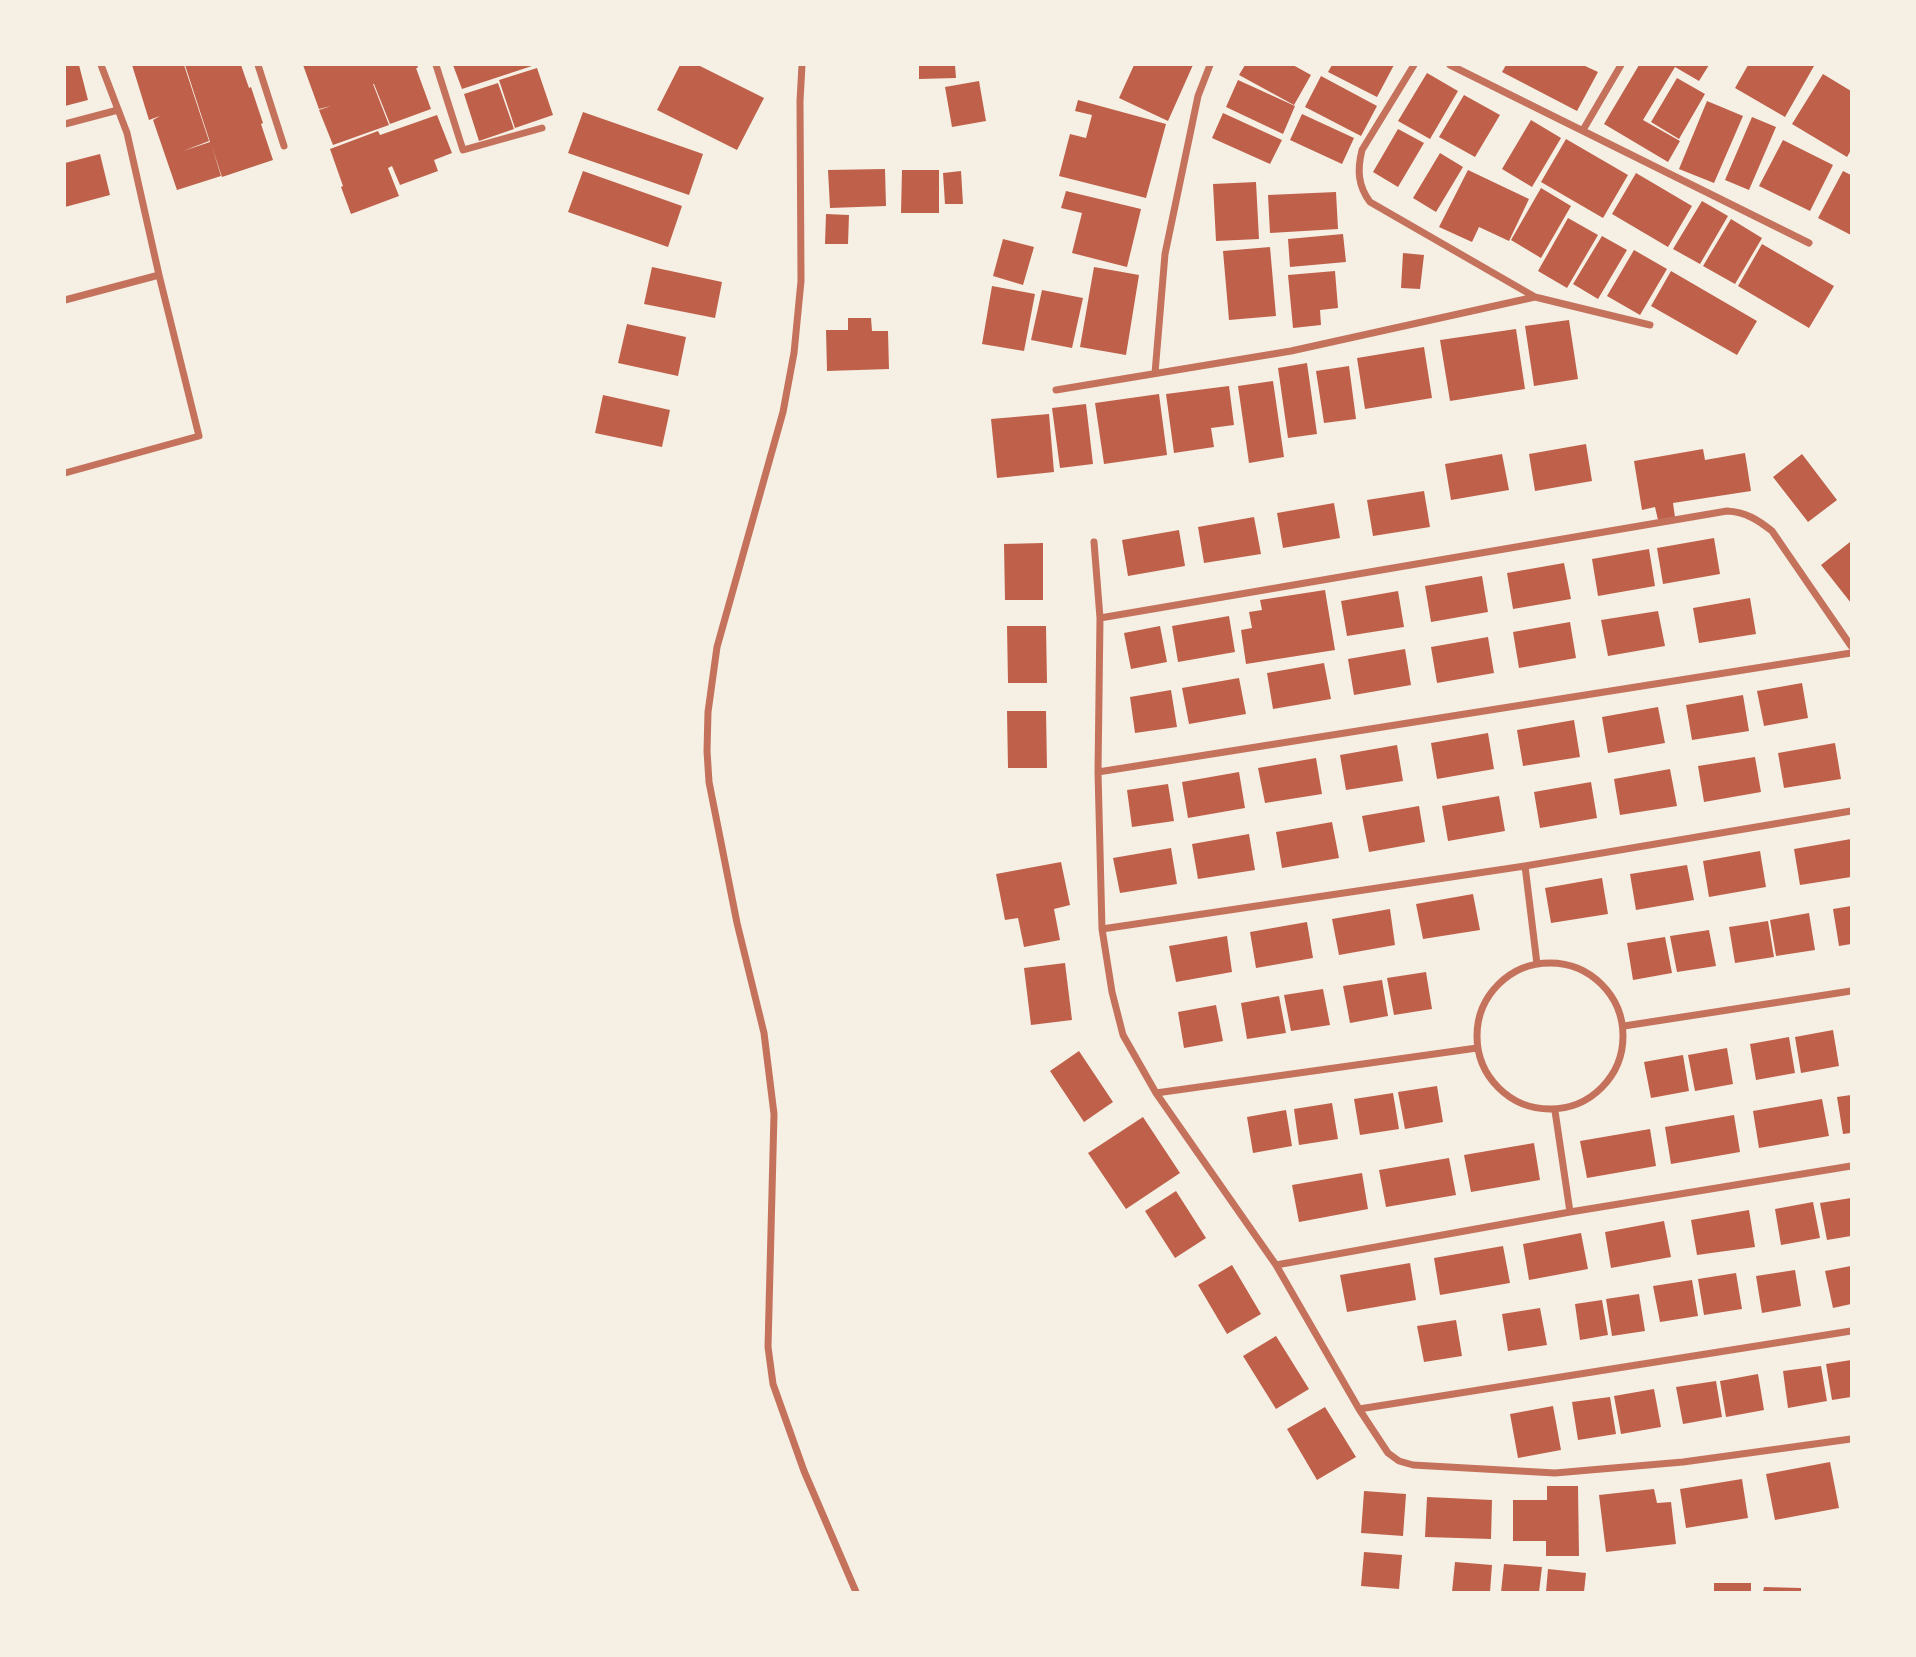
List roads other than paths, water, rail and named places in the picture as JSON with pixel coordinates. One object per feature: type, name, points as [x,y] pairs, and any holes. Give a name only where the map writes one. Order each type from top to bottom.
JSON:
[{"type":"street","points":[[65,473],[199,436],[127,133],[101,65]]},
{"type":"street","points":[[258,65],[284,146]]},
{"type":"street","points":[[436,65],[463,150],[542,128]]},
{"type":"street","points":[[802,65],[801,281],[794,353],[783,412],[717,647],[708,712],[706,751],[709,782],[737,923],[764,1033],[774,1114],[768,1347],[773,1384],[804,1471],[856,1592]]},
{"type":"street","points":[[1155,373],[1165,254],[1198,96],[1210,65]]},
{"type":"street","points":[[1414,65],[1362,150],[1358,176],[1370,202],[1535,297],[1650,325]]},
{"type":"street","points":[[1450,65],[1809,243]]},
{"type":"street","points":[[1583,130],[1621,65]]},
{"type":"street","points":[[65,124],[118,110]]},
{"type":"street","points":[[65,300],[159,275]]},
{"type":"street","points":[[1056,390],[1291,351],[1535,297]]},
{"type":"street","points":[[1100,618],[1727,511],[1742,512],[1772,531],[1851,646]]},
{"type":"street","points":[[1094,542],[1100,618],[1098,772],[1102,929],[1112,992],[1123,1035],[1156,1093],[1276,1265],[1359,1409],[1388,1453],[1399,1461],[1426,1466],[1555,1473],[1683,1462],[1851,1439]]},
{"type":"street","points":[[1098,772],[1851,653]]},
{"type":"street","points":[[1102,929],[1525,866],[1851,811]]},
{"type":"street","points":[[1525,866],[1537,964]]},
{"type":"street","points":[[1537,964],[1569,965],[1595,977],[1614,999],[1624,1026],[1624,1046],[1618,1065],[1608,1082],[1594,1096],[1555,1111],[1535,1108],[1514,1100],[1497,1087],[1484,1069],[1477,1048],[1478,1018],[1491,992],[1512,972],[1537,964]]},
{"type":"street","points":[[1624,1026],[1851,991]]},
{"type":"street","points":[[1156,1093],[1477,1048]]},
{"type":"street","points":[[1555,1111],[1570,1212]]},
{"type":"street","points":[[1276,1265],[1570,1212],[1851,1166]]},
{"type":"street","points":[[1359,1409],[1851,1331]]}]
